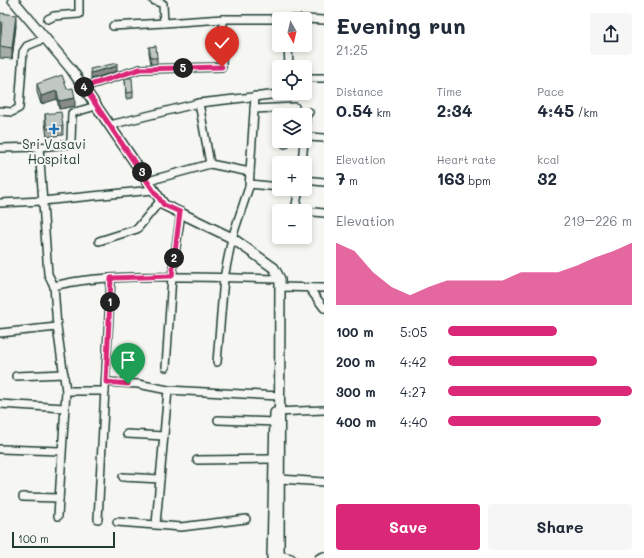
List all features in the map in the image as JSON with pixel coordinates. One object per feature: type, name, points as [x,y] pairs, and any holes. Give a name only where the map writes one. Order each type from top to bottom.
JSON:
[{"type":"main road","points":[[13,0],[44,39],[71,69],[164,205],[232,238],[274,268],[280,283],[278,405],[280,479],[277,516]]},
{"type":"main road","points":[[277,557],[277,516],[274,459],[275,422],[278,405]]},
{"type":"street","points":[[48,19],[54,16],[78,14],[79,0]]},
{"type":"street","points":[[152,0],[163,4],[164,23]]},
{"type":"street","points":[[113,26],[272,18]]},
{"type":"street","points":[[312,19],[324,20]]},
{"type":"street","points":[[84,87],[140,69],[222,67],[223,20]]},
{"type":"street","points":[[0,111],[12,112],[18,108],[23,52],[27,46],[44,39]]},
{"type":"street","points":[[312,78],[324,78]]},
{"type":"street","points":[[110,125],[199,103],[272,94]]},
{"type":"street","points":[[217,362],[224,278],[232,238],[249,186],[255,96]]},
{"type":"street","points":[[199,103],[210,164]]},
{"type":"street","points":[[0,148],[39,147],[69,144],[71,140],[72,113],[96,106]]},
{"type":"street","points":[[254,109],[272,110]]},
{"type":"street","points":[[312,139],[324,138]]},
{"type":"street","points":[[39,147],[48,274],[54,286],[57,327],[66,391],[58,516]]},
{"type":"street","points":[[148,181],[210,164],[250,172]]},
{"type":"street","points":[[312,181],[324,182]]},
{"type":"street","points":[[249,186],[250,184],[272,186]]},
{"type":"street","points":[[0,203],[42,201],[153,190]]},
{"type":"street","points":[[99,241],[137,229],[161,200]]},
{"type":"street","points":[[166,368],[172,276],[180,212]]},
{"type":"street","points":[[312,212],[324,213]]},
{"type":"street","points":[[54,286],[89,279],[172,276],[224,278],[280,283],[309,288],[324,288]]},
{"type":"street","points":[[98,519],[111,278]]},
{"type":"street","points":[[309,288],[324,308]]},
{"type":"street","points":[[0,333],[57,327]]},
{"type":"street","points":[[16,376],[64,374]]},
{"type":"street","points":[[106,382],[138,384],[168,390],[324,410]]},
{"type":"street","points":[[156,524],[168,390]]},
{"type":"street","points":[[66,391],[105,391]]},
{"type":"street","points":[[0,404],[65,408]]},
{"type":"street","points":[[218,420],[275,422]]},
{"type":"street","points":[[127,434],[164,436]]},
{"type":"street","points":[[0,449],[61,451]]},
{"type":"street","points":[[197,460],[274,459]]},
{"type":"street","points":[[124,477],[160,479]]},
{"type":"street","points":[[280,479],[324,482]]},
{"type":"street","points":[[23,497],[58,498]]},
{"type":"street","points":[[117,522],[181,527],[246,519]]},
{"type":"street","points":[[319,558],[324,556]]},
{"type":"street","points":[[277,557],[291,558]]},
{"type":"building","points":[[0,13],[16,15],[12,48],[0,46],[2,22],[0,22]]},
{"type":"building","points":[[156,46],[157,58],[151,58],[149,47]]},
{"type":"building","points":[[117,63],[117,66],[91,73],[90,69]]},
{"type":"building","points":[[62,75],[67,89],[73,88],[75,98],[59,101],[57,91],[41,96],[37,84]]},
{"type":"building","points":[[125,78],[132,78],[133,92],[126,93]]},
{"type":"building","points":[[61,112],[63,126],[47,129],[45,114]]},
{"type":"place","name":"Sri Vasavi Hospital","points":[[54,129]]},
{"type":"route","points":[[128,384],[106,382],[111,278],[172,276],[180,212],[164,205],[84,87],[140,69],[222,67]]}]
